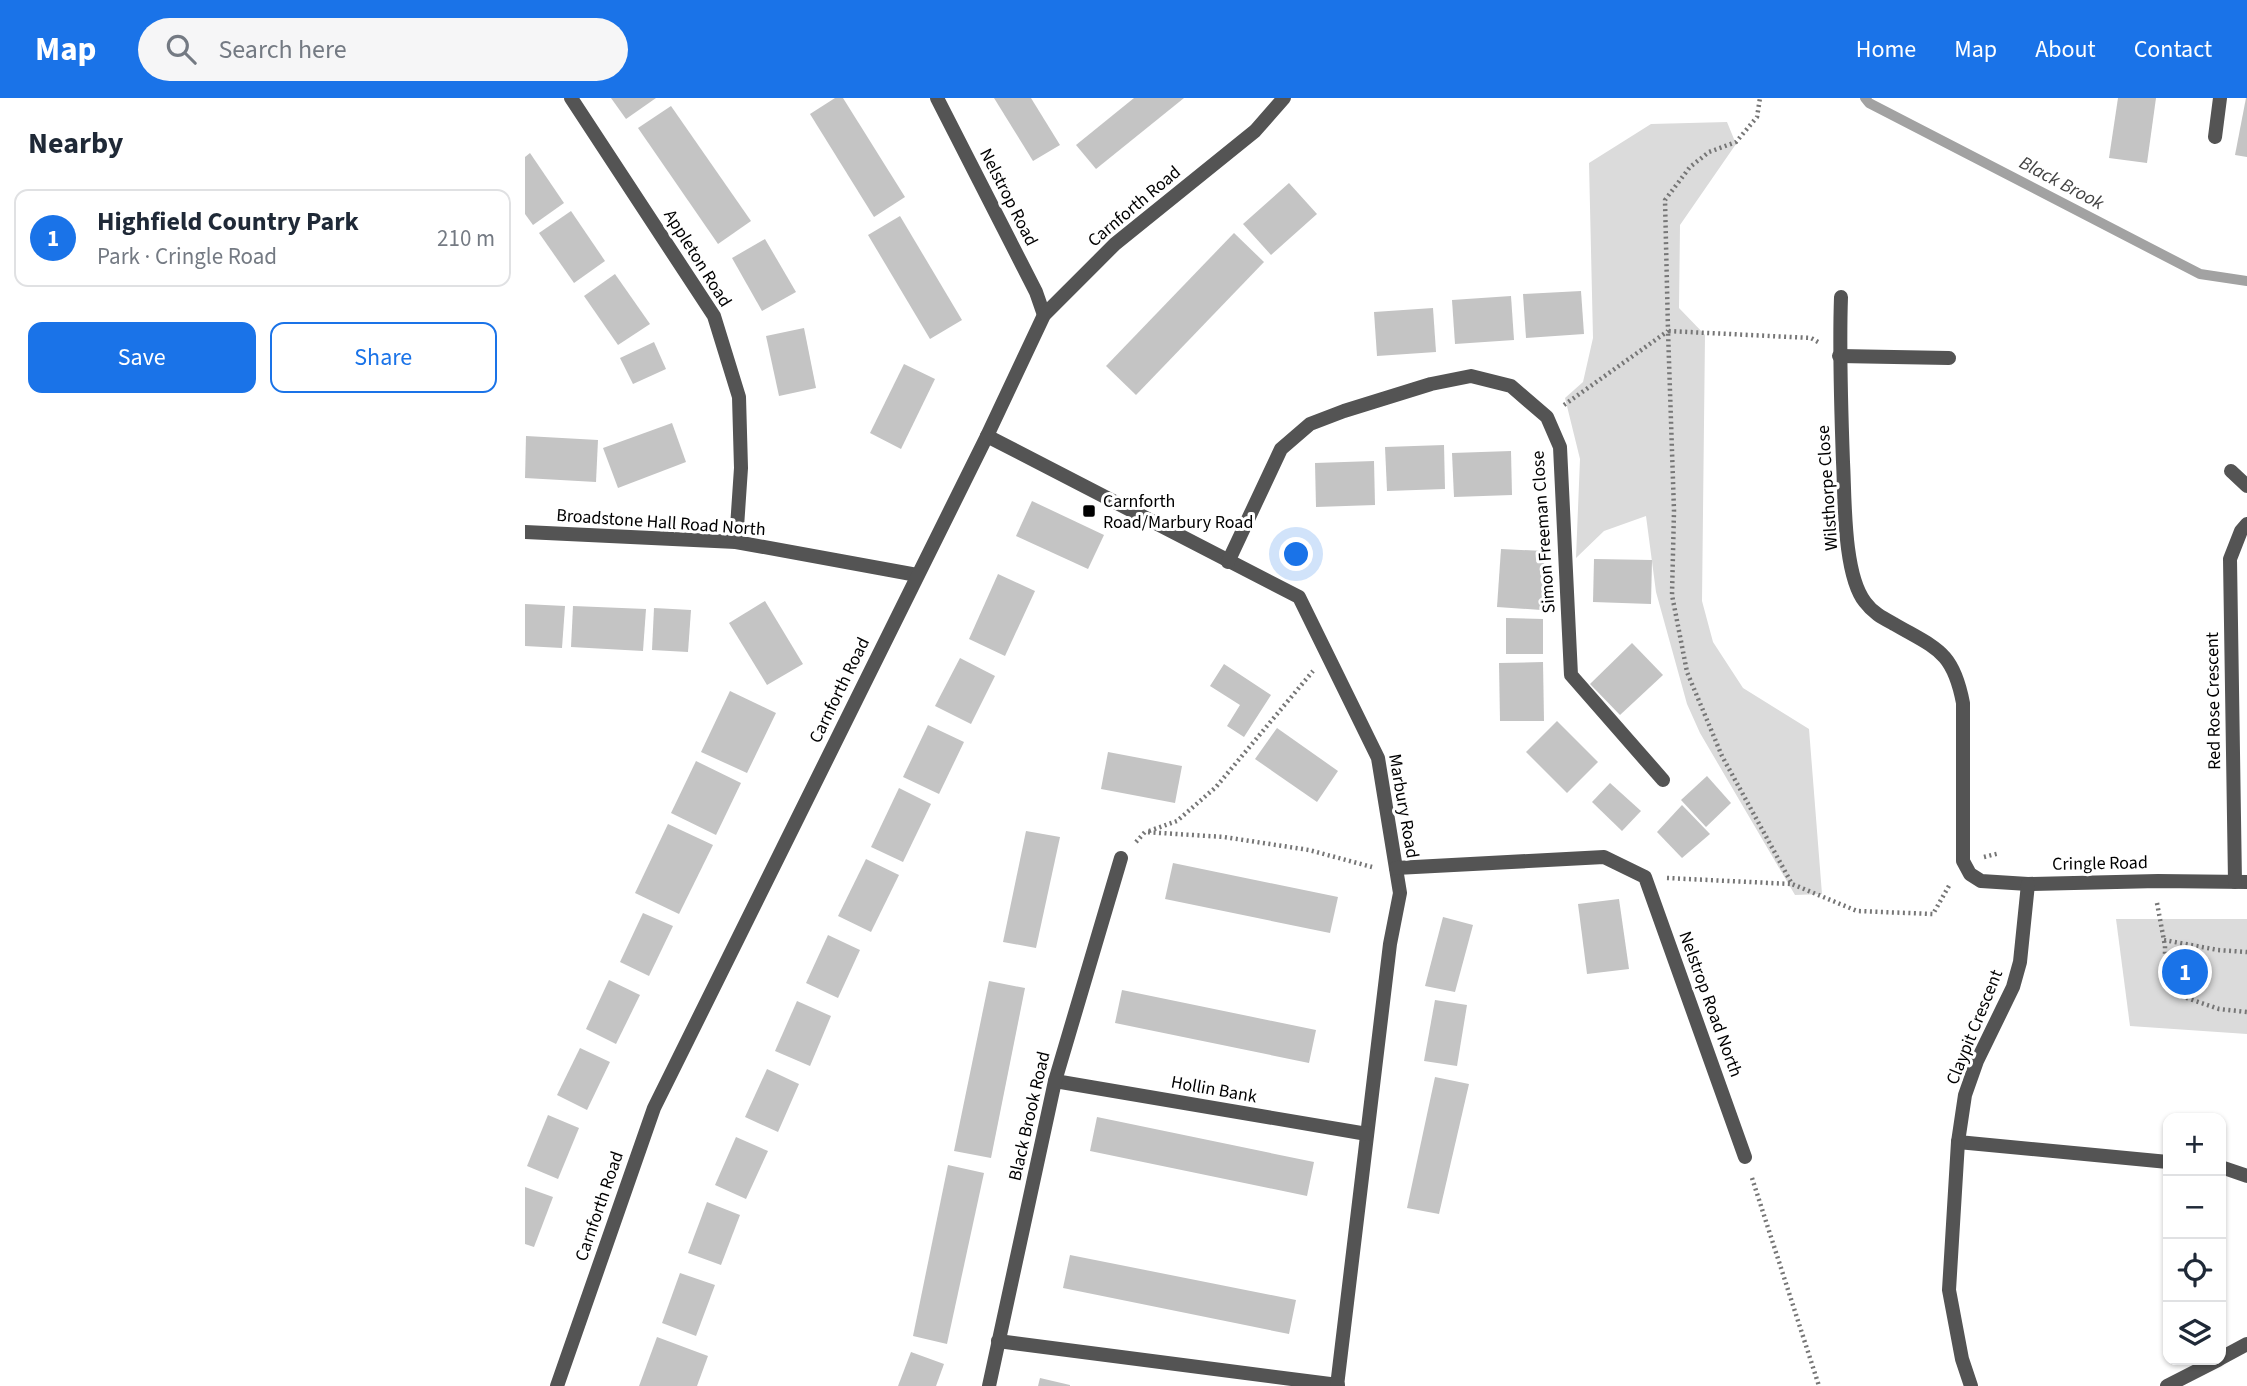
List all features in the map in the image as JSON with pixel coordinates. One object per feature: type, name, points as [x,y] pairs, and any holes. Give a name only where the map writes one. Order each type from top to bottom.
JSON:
[{"type":"street","name":"Appleton Road","points":[[571,98],[714,316],[739,397],[741,468],[736,542]]},
{"type":"street","name":"Nelstrop Road","points":[[937,98],[1036,292],[1044,315]]},
{"type":"street","name":"Carnforth Road","points":[[557,1386],[653,1108],[988,436],[1044,315],[1115,244],[1255,131],[1284,98]]},
{"type":"street","points":[[2215,137],[2220,98]]},
{"type":"street","name":"Wilsthorpe Close","points":[[1841,297],[1839,356],[1846,544],[1863,600],[1875,614],[1931,645],[1950,661],[1959,683],[1963,703],[1963,861]]},
{"type":"street","points":[[1839,356],[1949,358]]},
{"type":"street","name":"Simon Freeman Close","points":[[1228,562],[1281,449],[1310,424],[1431,383],[1471,376],[1511,386],[1547,417],[1560,447],[1571,675],[1663,780]]},
{"type":"street","name":"Marbury Road","points":[[988,436],[1299,597],[1378,758],[1400,893],[1390,944],[1338,1386]]},
{"type":"street","points":[[2231,471],[2247,486]]},
{"type":"street","name":"Red Rose Crescent","points":[[2241,882],[2230,559],[2241,531],[2247,524]]},
{"type":"street","name":"Broadstone Hall Road North","points":[[525,532],[736,542],[917,575]]},
{"type":"street","points":[[1396,869],[1604,857],[1645,877]]},
{"type":"street","name":"Black Brook Road","points":[[989,1386],[1055,1081],[1121,858]]},
{"type":"street","name":"Cringle Road","points":[[1963,861],[1970,874],[1981,881],[2028,884],[2241,882]]},
{"type":"street","name":"Nelstrop Road North","points":[[1645,877],[1745,1157]]},
{"type":"street","name":"Claypit Crescent","points":[[1971,1386],[1962,1359],[1949,1290],[1958,1142],[1965,1095],[1976,1060],[2013,987],[2020,962],[2028,884]]},
{"type":"street","name":"Hollin Bank","points":[[1055,1081],[1367,1135]]},
{"type":"street","points":[[1958,1142],[2163,1162]]},
{"type":"street","points":[[2226,1169],[2247,1177]]},
{"type":"street","points":[[998,1341],[1338,1386]]},
{"type":"street","points":[[2226,1355],[2247,1344]]},
{"type":"street","points":[[2167,1386],[2207,1365]]},
{"type":"path","points":[[1760,100],[1757,117],[1736,142],[1709,152],[1690,167],[1665,200],[1674,511],[1672,595],[1687,672],[1722,757],[1792,884]]},
{"type":"path","points":[[1547,417],[1668,331],[1811,338],[1839,356]]},
{"type":"path","points":[[1121,858],[1145,832],[1177,821],[1216,787],[1327,654]]},
{"type":"path","points":[[1145,832],[1224,837],[1309,850],[1385,870],[1396,869]]},
{"type":"path","points":[[1645,877],[1792,884],[1857,911],[1933,914],[1963,861]]},
{"type":"path","points":[[2158,881],[2158,915],[2164,940],[2165,974],[2181,996],[2219,1009],[2247,1012]]},
{"type":"path","points":[[2164,940],[2218,950],[2247,952]]},
{"type":"path","points":[[1745,1157],[1819,1386]]},
{"type":"shaded area","points":[[1727,122],[1736,144],[1680,225],[1679,308],[1705,335],[1702,601],[1713,642],[1743,688],[1809,729],[1822,894],[1795,895],[1700,733],[1687,704],[1656,592],[1646,516],[1604,531],[1576,558],[1580,459],[1565,398],[1583,382],[1593,338],[1589,163],[1651,124]]},
{"type":"shaded area","points":[[2116,919],[2247,919],[2247,1034],[2130,1026]]},
{"type":"building","points":[[611,98],[656,98],[626,119]]},
{"type":"building","points":[[835,98],[843,98],[905,197],[874,217],[810,114]]},
{"type":"building","points":[[994,98],[1031,98],[1060,145],[1033,161]]},
{"type":"building","points":[[1134,98],[1184,98],[1096,169],[1076,145]]},
{"type":"building","points":[[2118,98],[2156,98],[2147,163],[2109,158]]},
{"type":"building","points":[[2247,98],[2247,157],[2235,155]]},
{"type":"building","points":[[671,106],[751,221],[718,244],[638,128]]},
{"type":"building","points":[[530,153],[564,203],[533,225],[525,214],[525,157]]},
{"type":"building","points":[[1289,183],[1317,214],[1271,255],[1243,224]]},
{"type":"building","points":[[571,211],[605,261],[574,283],[539,233]]},
{"type":"building","points":[[900,216],[962,320],[930,339],[868,235]]},
{"type":"building","points":[[1234,233],[1264,262],[1136,395],[1106,366]]},
{"type":"building","points":[[765,239],[796,292],[762,311],[732,258]]},
{"type":"building","points":[[615,274],[650,324],[618,345],[584,296]]},
{"type":"building","points":[[1581,291],[1584,334],[1526,338],[1523,294]]},
{"type":"building","points":[[1511,296],[1514,340],[1455,344],[1452,300]]},
{"type":"building","points":[[1433,308],[1436,352],[1377,356],[1374,312]]},
{"type":"building","points":[[804,328],[816,388],[779,396],[766,336]]},
{"type":"building","points":[[654,342],[666,369],[633,384],[620,358]]},
{"type":"building","points":[[904,364],[935,379],[901,449],[870,433]]},
{"type":"building","points":[[672,423],[686,462],[618,488],[603,448]]},
{"type":"building","points":[[526,436],[598,440],[596,482],[525,478]]},
{"type":"building","points":[[1444,445],[1445,489],[1387,491],[1385,447]]},
{"type":"building","points":[[1511,451],[1512,495],[1454,497],[1452,453]]},
{"type":"building","points":[[1374,461],[1375,505],[1316,507],[1315,463]]},
{"type":"building","points":[[1032,501],[1104,535],[1088,569],[1016,536]]},
{"type":"building","points":[[1501,549],[1545,551],[1541,610],[1497,607]]},
{"type":"building","points":[[1594,559],[1652,560],[1651,604],[1593,602]]},
{"type":"building","points":[[998,574],[1035,591],[1005,656],[969,639]]},
{"type":"building","points":[[765,601],[803,664],[767,685],[729,623]]},
{"type":"building","points":[[525,604],[565,606],[562,648],[525,646]]},
{"type":"building","points":[[573,606],[646,609],[643,651],[571,647]]},
{"type":"building","points":[[654,608],[691,610],[688,652],[652,650]]},
{"type":"building","points":[[1506,618],[1543,619],[1543,654],[1506,654]]},
{"type":"building","points":[[1632,643],[1663,675],[1620,715],[1590,684]]},
{"type":"building","points":[[960,658],[995,676],[971,724],[935,706]]},
{"type":"building","points":[[1543,662],[1544,721],[1500,721],[1499,663]]},
{"type":"building","points":[[1224,664],[1271,695],[1244,737],[1227,726],[1240,705],[1210,686]]},
{"type":"building","points":[[730,691],[776,713],[747,773],[701,752]]},
{"type":"building","points":[[1557,721],[1598,762],[1567,793],[1526,752]]},
{"type":"building","points":[[928,725],[964,742],[939,794],[903,777]]},
{"type":"building","points":[[1277,728],[1338,771],[1317,802],[1255,759]]},
{"type":"building","points":[[1108,752],[1182,766],[1175,803],[1101,789]]},
{"type":"building","points":[[696,761],[741,783],[716,835],[671,813]]},
{"type":"building","points":[[1707,776],[1731,803],[1706,827],[1681,800]]},
{"type":"building","points":[[1610,783],[1641,811],[1622,831],[1592,802]]},
{"type":"building","points":[[899,788],[931,804],[903,862],[871,847]]},
{"type":"building","points":[[1682,805],[1710,834],[1682,858],[1657,832]]},
{"type":"building","points":[[668,824],[713,845],[679,914],[635,893]]},
{"type":"building","points":[[1026,831],[1060,837],[1036,948],[1003,942]]},
{"type":"building","points":[[866,859],[899,875],[871,932],[838,916]]},
{"type":"building","points":[[1173,863],[1338,897],[1330,933],[1165,899]]},
{"type":"building","points":[[1619,899],[1629,969],[1587,974],[1578,904]]},
{"type":"building","points":[[643,913],[673,926],[649,976],[620,962]]},
{"type":"building","points":[[1443,917],[1473,925],[1455,992],[1425,986]]},
{"type":"building","points":[[828,935],[860,950],[838,998],[806,983]]},
{"type":"building","points":[[609,980],[640,995],[616,1044],[586,1029]]},
{"type":"building","points":[[989,981],[1025,988],[991,1158],[954,1151]]},
{"type":"building","points":[[1122,990],[1316,1030],[1309,1063],[1115,1023]]},
{"type":"building","points":[[1435,1000],[1467,1005],[1457,1066],[1424,1061]]},
{"type":"building","points":[[797,1001],[831,1016],[810,1066],[775,1051]]},
{"type":"building","points":[[580,1048],[610,1062],[587,1110],[557,1095]]},
{"type":"building","points":[[767,1069],[799,1084],[778,1132],[745,1117]]},
{"type":"building","points":[[1435,1077],[1469,1084],[1439,1214],[1407,1208]]},
{"type":"building","points":[[548,1115],[579,1128],[558,1179],[527,1166]]},
{"type":"building","points":[[1097,1117],[1314,1162],[1307,1196],[1090,1151]]},
{"type":"building","points":[[736,1137],[768,1151],[746,1199],[715,1185]]},
{"type":"building","points":[[948,1165],[984,1173],[947,1344],[913,1336]]},
{"type":"building","points":[[525,1187],[553,1197],[534,1247],[525,1244]]},
{"type":"building","points":[[707,1202],[740,1215],[721,1265],[688,1253]]},
{"type":"building","points":[[1070,1255],[1296,1300],[1289,1334],[1063,1288]]},
{"type":"building","points":[[680,1273],[715,1285],[696,1336],[662,1323]]},
{"type":"building","points":[[657,1337],[708,1356],[697,1386],[639,1386]]},
{"type":"building","points":[[911,1352],[944,1364],[936,1386],[898,1386]]},
{"type":"building","points":[[1040,1378],[1070,1385],[1070,1386],[1038,1386]]},
{"type":"waterway","name":"Black Brook","points":[[1865,98],[1869,103],[2200,274],[2247,281]]},
{"type":"place","name":"Carnforth Road/Marbury Road","points":[[1089,511]]},
{"type":"place","name":"Highfield Country Park","points":[[2185,972]]}]
